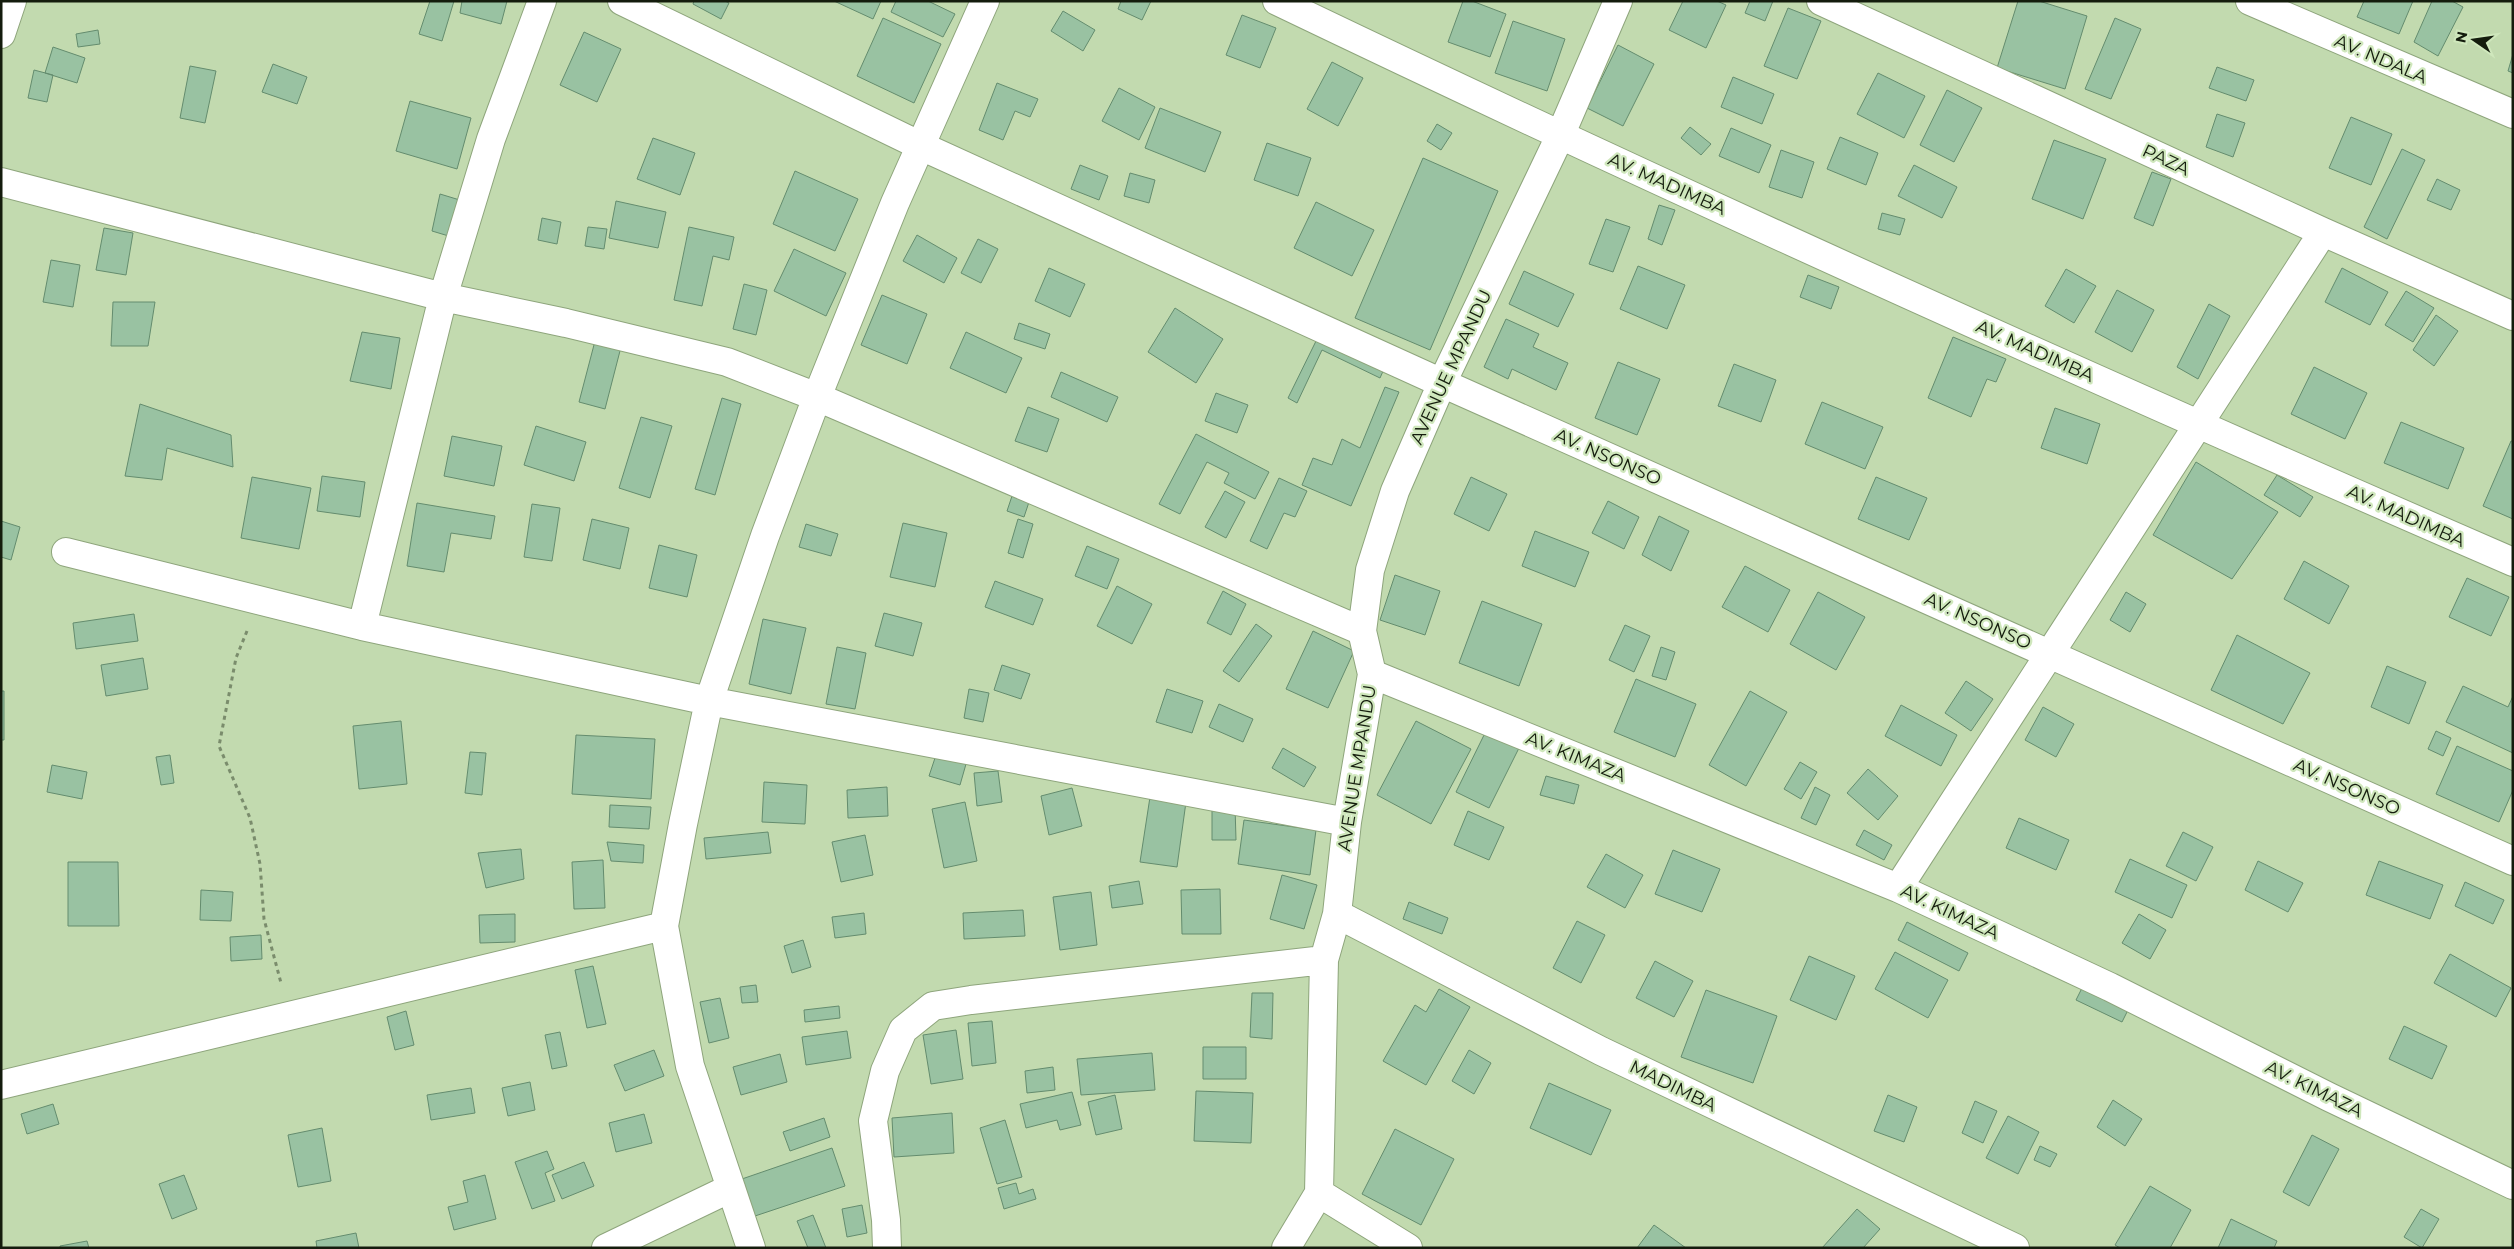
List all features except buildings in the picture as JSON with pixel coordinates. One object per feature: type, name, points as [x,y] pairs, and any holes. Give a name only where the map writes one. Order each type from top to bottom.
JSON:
[{"type":"street","points":[[1,34],[12,1]]},
{"type":"street","points":[[362,626],[443,297],[491,139],[542,1]]},
{"type":"street","name":"AV. NSONSO","points":[[622,1],[921,146],[1442,383],[2051,653],[2513,861]]},
{"type":"street","points":[[750,1248],[690,1066],[664,926],[709,701],[765,536],[817,397],[895,203],[985,1]]},
{"type":"street","name":"AV. MADIMBA","points":[[1277,1],[1560,136],[2198,425],[2513,562]]},
{"type":"street","name":"AVENUE MPANDU","points":[[1286,1248],[1319,1193],[1324,960],[1336,914],[1347,822],[1372,674],[1362,630],[1370,570],[1395,491],[1442,383],[1560,136],[1618,1]]},
{"type":"street","name":"PAZA","points":[[1821,1],[2323,232],[2513,316]]},
{"type":"street","name":"AV. NDALA","points":[[2250,1],[2513,114]]},
{"type":"street","points":[[1,182],[443,297],[566,323],[726,362],[817,397],[1362,630]]},
{"type":"street","points":[[1898,888],[2323,232]]},
{"type":"street","points":[[66,552],[362,626],[709,701],[1347,822]]},
{"type":"street","name":"AV. KIMAZA","points":[[1372,674],[1898,888],[2110,987],[2329,1097],[2513,1185]]},
{"type":"street","name":"MADIMBA","points":[[1336,914],[1601,1051],[2015,1248]]},
{"type":"street","points":[[1,1086],[664,926]]},
{"type":"street","points":[[887,1248],[886,1220],[873,1121],[885,1071],[903,1030],[933,1006],[971,1000],[1324,960]]},
{"type":"street","points":[[606,1248],[731,1188]]},
{"type":"street","points":[[1319,1193],[1408,1248]]},
{"type":"path","points":[[261,600],[236,658],[219,746],[250,818],[260,864],[264,919],[292,1016]]}]
